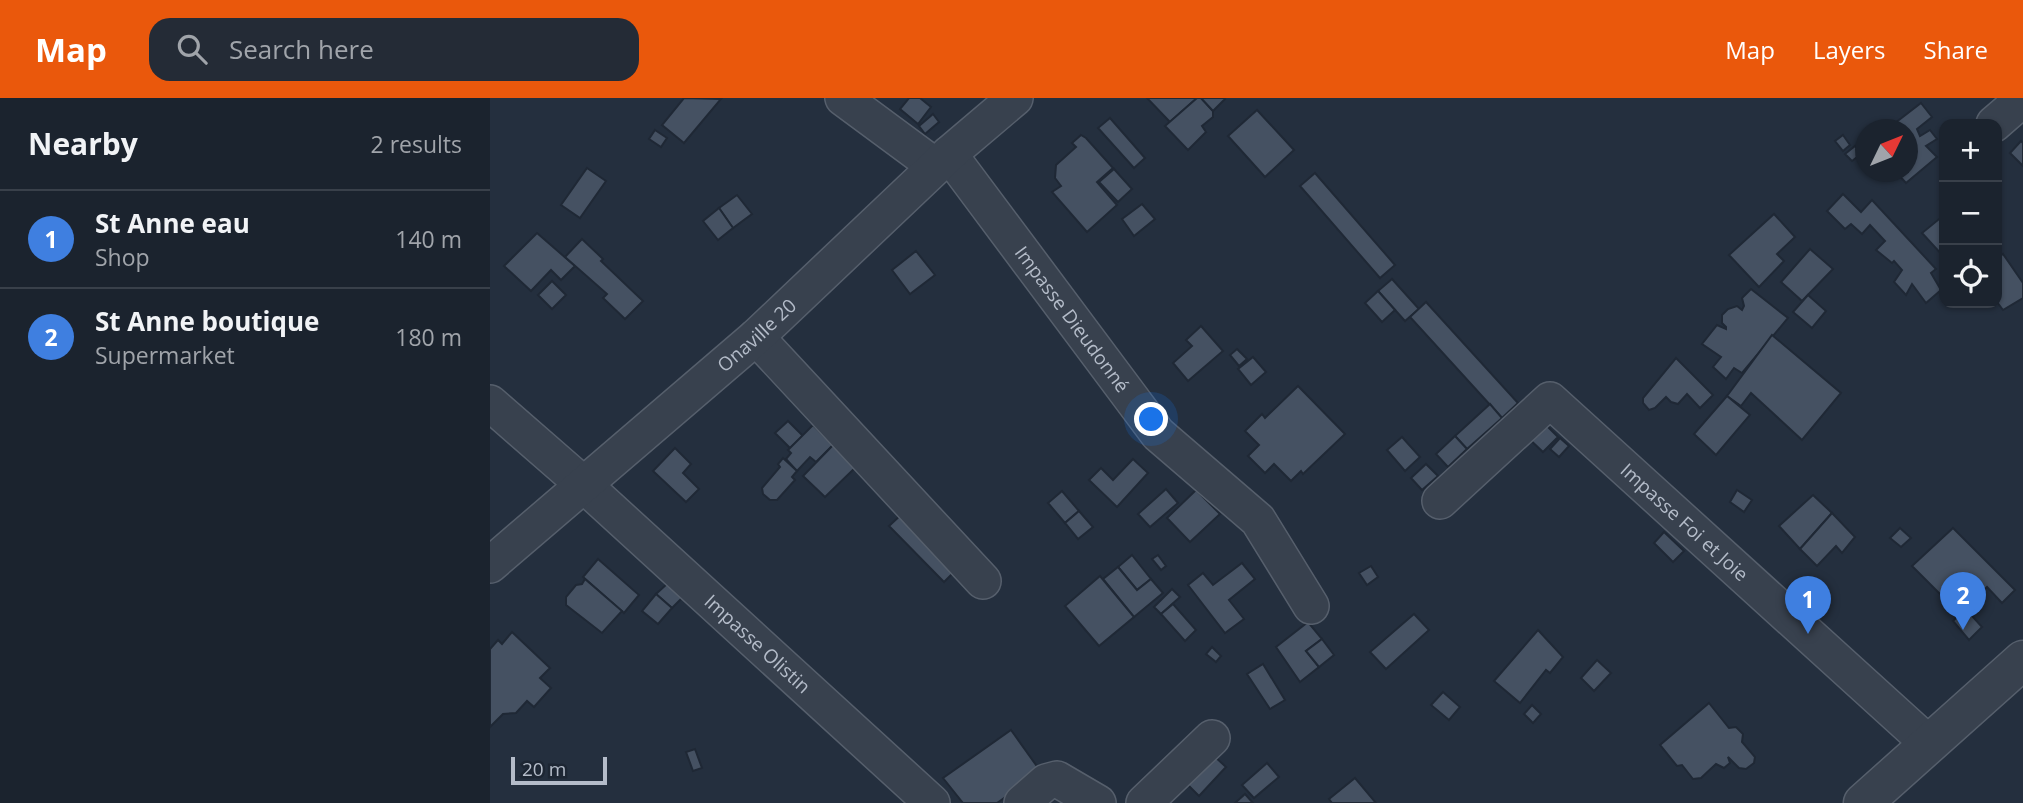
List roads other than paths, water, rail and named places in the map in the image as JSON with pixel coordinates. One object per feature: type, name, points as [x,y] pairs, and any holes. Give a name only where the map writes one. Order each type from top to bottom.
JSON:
[{"type":"street","name":"Impasse Dieudonné","points":[[843,98],[942,160],[1158,434],[1258,520],[1311,606]]},
{"type":"street","name":"Onaville 20","points":[[490,565],[756,337],[942,160],[1015,98]]},
{"type":"street","points":[[2000,119],[2023,99]]},
{"type":"street","points":[[756,337],[984,581]]},
{"type":"street","name":"Impasse Foi et Joie","points":[[1440,501],[1550,400],[1929,744]]},
{"type":"street","name":"Impasse Olistin","points":[[490,403],[584,485],[932,803]]},
{"type":"street","points":[[1863,803],[2023,660]]},
{"type":"street","points":[[1144,803],[1212,738]]},
{"type":"street","points":[[1022,803],[1046,782],[1057,779],[1098,803]]},
{"type":"place","name":"St Anne boutique","points":[[1963,630]]},
{"type":"place","name":"St Anne eau","points":[[1808,634]]}]
